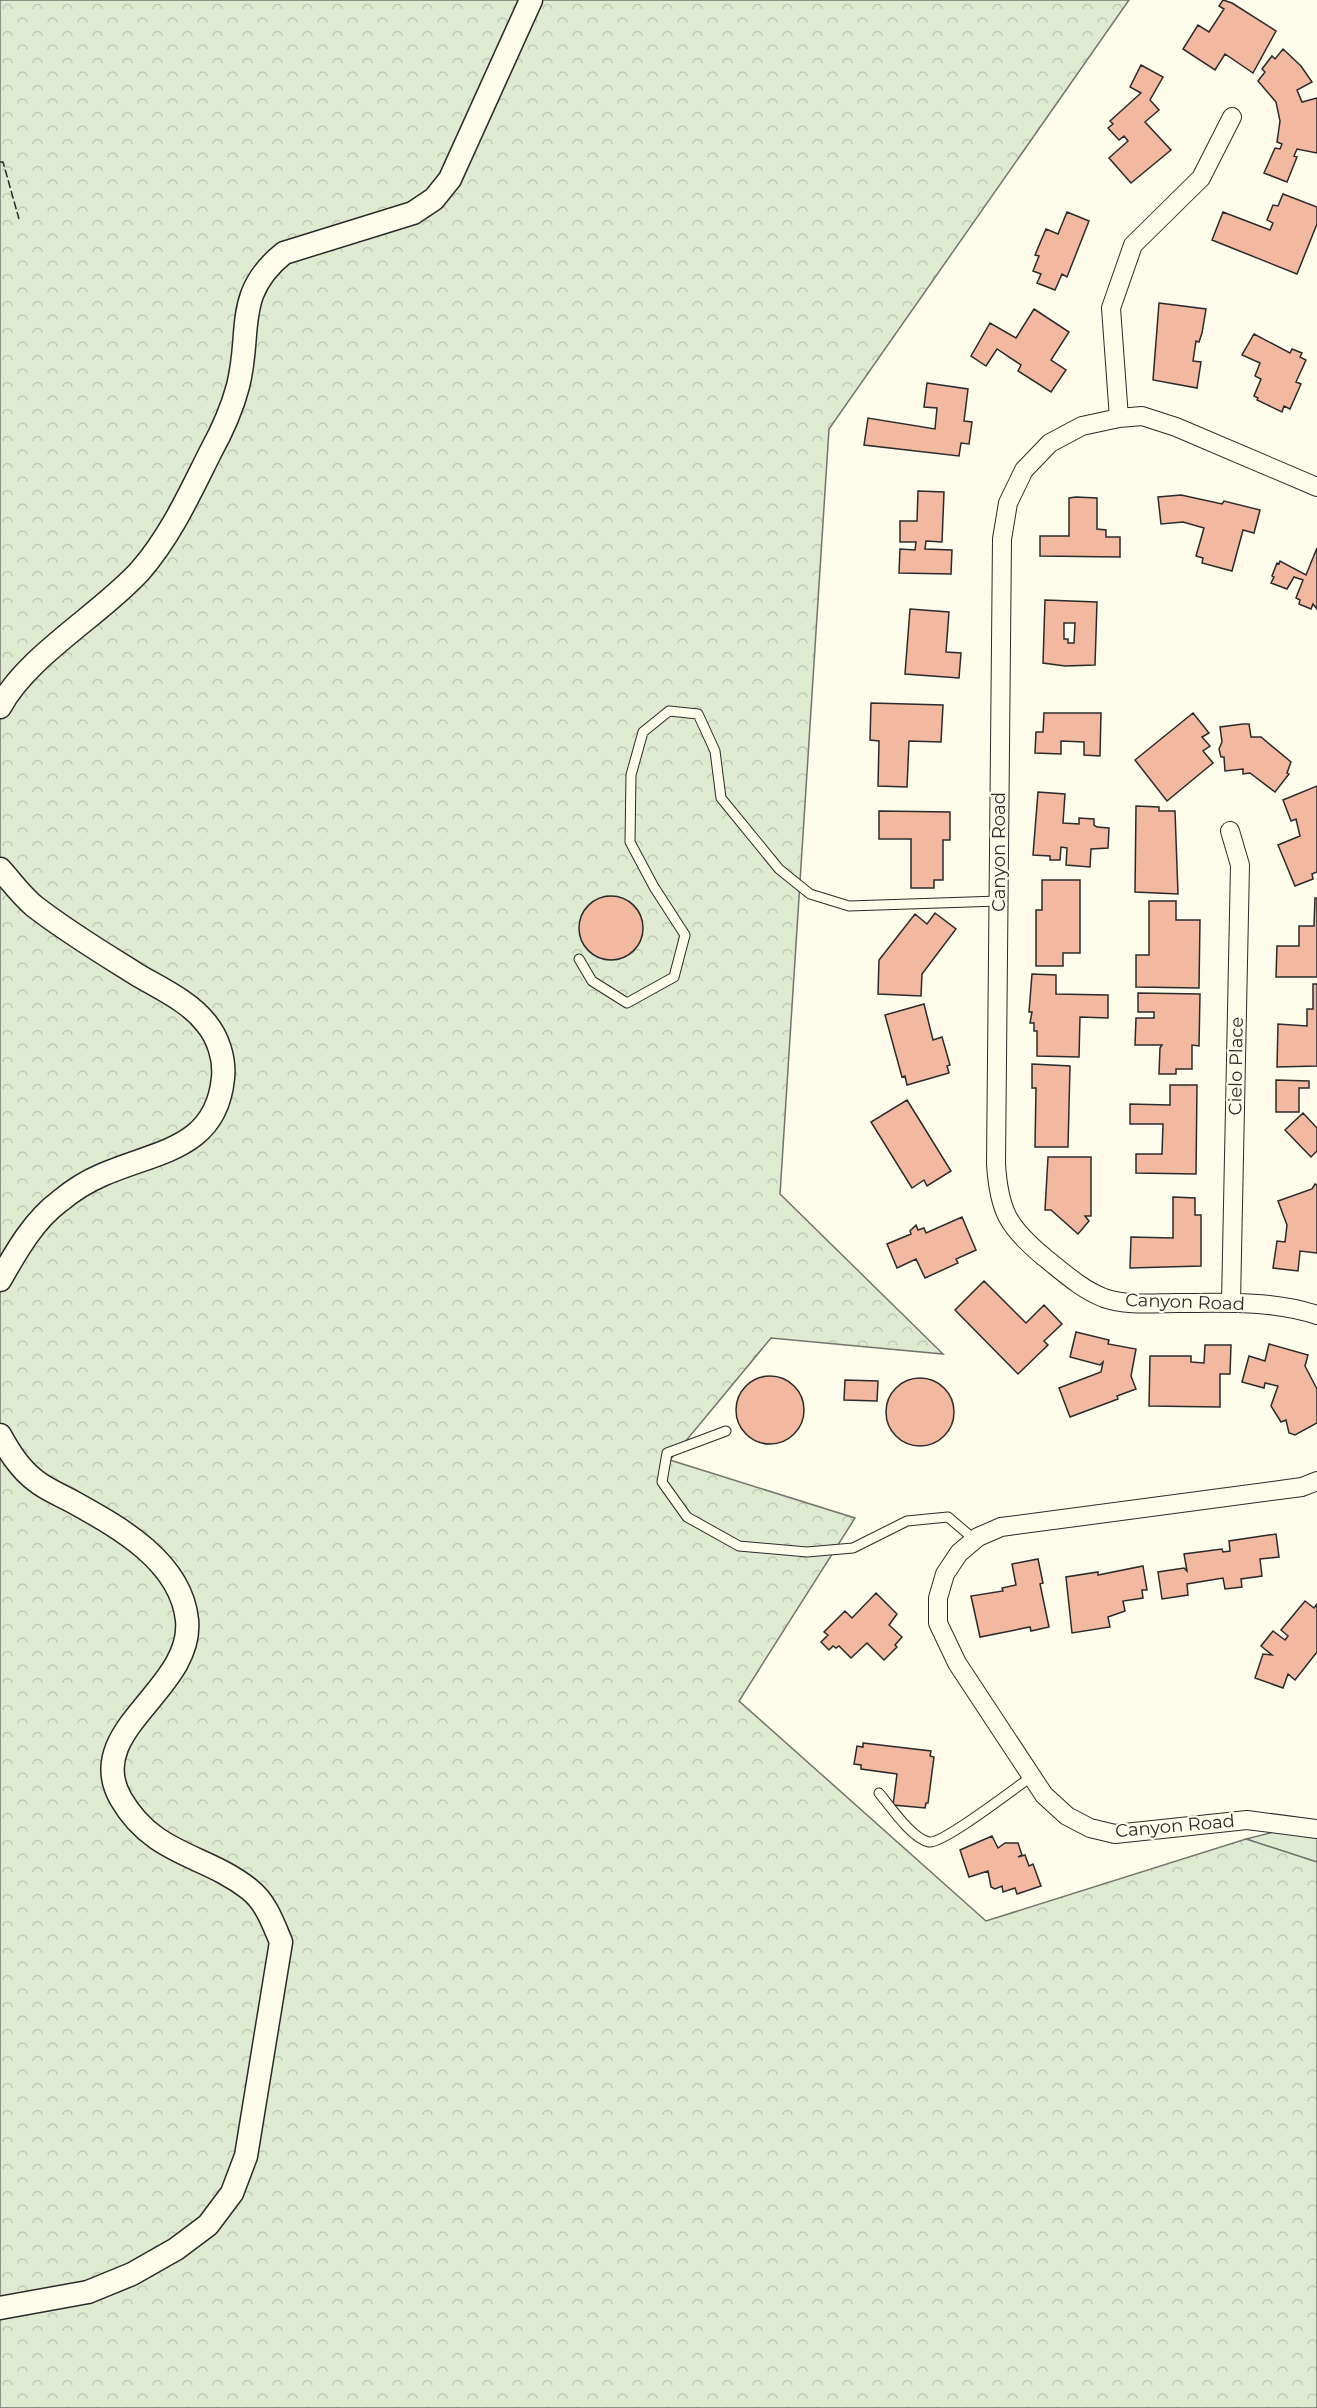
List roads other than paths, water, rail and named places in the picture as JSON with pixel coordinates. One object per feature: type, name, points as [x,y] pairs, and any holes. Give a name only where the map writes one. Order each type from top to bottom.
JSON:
[{"type":"street","points":[[0,707],[7,693],[38,662],[109,602],[141,570],[168,533],[226,419],[238,385],[248,302],[255,283],[268,266],[284,253],[413,213],[434,199],[450,179],[531,0]]},
{"type":"street","points":[[1119,418],[1111,308],[1133,245],[1201,178],[1232,117]]},
{"type":"street","name":"Canyon Road","points":[[1317,487],[1176,427],[1142,416],[1119,418],[1083,426],[1050,443],[1024,470],[1008,503],[1002,539],[996,1164],[998,1190],[1005,1214],[1019,1236],[1076,1282],[1105,1298],[1133,1304],[1232,1302],[1297,1308],[1317,1315]]},
{"type":"street","name":"Cielo Place","points":[[1230,831],[1240,865],[1232,1302]]},
{"type":"street","points":[[0,869],[41,911],[194,1012],[206,1023],[219,1045],[224,1069],[222,1094],[215,1109],[196,1136],[175,1149],[101,1175],[58,1202],[25,1239],[0,1280]]},
{"type":"street","points":[[0,1435],[13,1458],[36,1482],[106,1520],[142,1545],[176,1588],[187,1620],[185,1643],[178,1664],[116,1747],[112,1764],[114,1782],[138,1824],[178,1853],[249,1889],[270,1913],[280,1942],[246,2156],[232,2193],[208,2225],[176,2249],[132,2274],[88,2292],[0,2308]]},
{"type":"street","name":"Canyon Road","points":[[1317,1481],[1302,1487],[1001,1527],[975,1540],[959,1553],[945,1574],[938,1598],[938,1623],[957,1663],[1030,1777],[1044,1796],[1067,1816],[1090,1828],[1115,1834],[1247,1820],[1317,1829]]},
{"type":"lane","points":[[579,959],[592,981],[627,1003],[674,977],[684,935],[654,887],[630,842],[631,775],[643,732],[669,711],[698,714],[715,751],[722,798],[779,869],[810,894],[849,906],[999,901]]},
{"type":"lane","points":[[726,1431],[667,1453],[662,1482],[687,1517],[739,1546],[807,1552],[853,1548],[907,1521],[948,1517],[975,1540]]},
{"type":"lane","points":[[879,1793],[905,1825],[918,1837],[930,1842],[940,1840],[954,1831],[1030,1777]]}]
